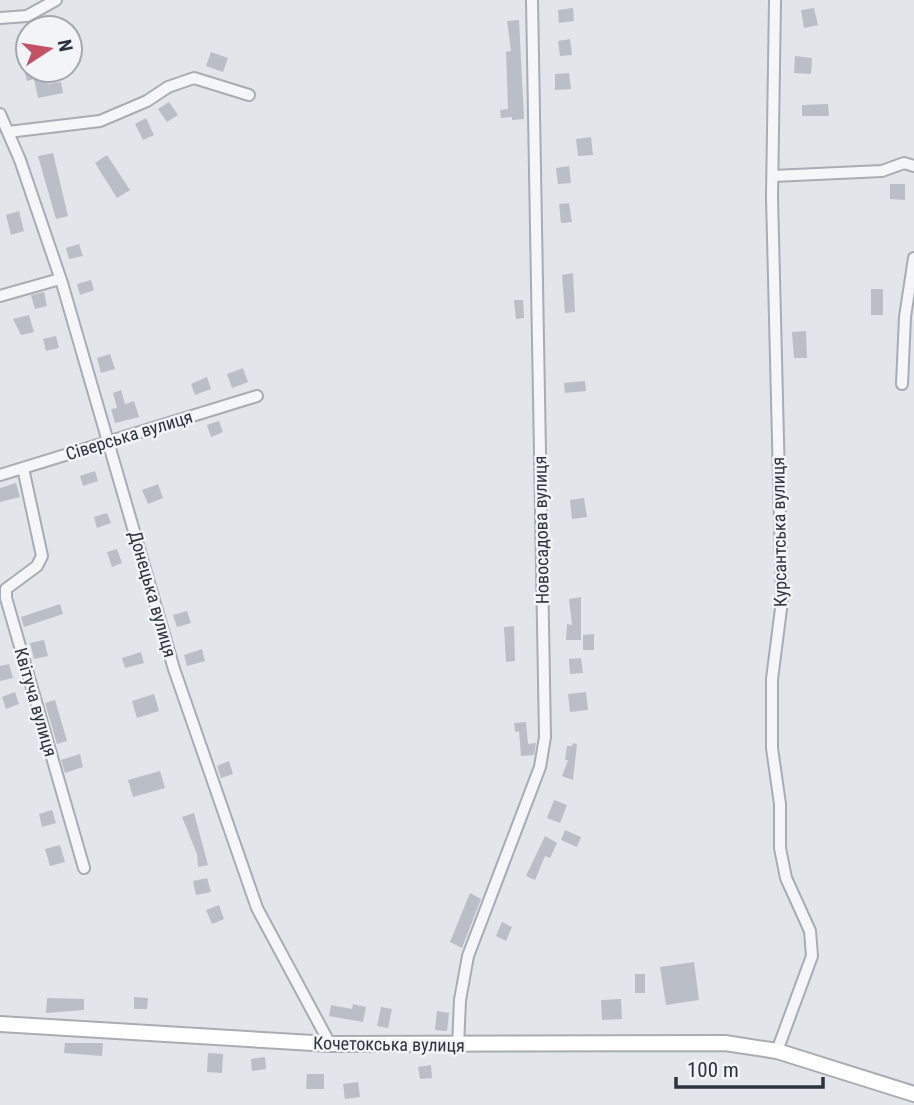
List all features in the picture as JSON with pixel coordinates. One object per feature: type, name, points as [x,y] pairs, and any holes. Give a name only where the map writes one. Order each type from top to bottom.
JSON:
[{"type":"main road","name":"Кочетокська вулиця","points":[[0,1024],[330,1044],[458,1046],[696,1042],[778,1051],[914,1094]]},
{"type":"street","points":[[0,18],[27,16],[56,0]]},
{"type":"street","name":"Новосадова вулиця","points":[[458,1046],[460,1000],[468,956],[540,766],[545,737],[532,0]]},
{"type":"street","name":"Курсантська вулиця","points":[[775,0],[773,176],[782,601],[772,679],[772,748],[786,878],[810,931],[812,943],[812,956],[778,1051]]},
{"type":"street","points":[[8,132],[100,121],[147,101],[167,88],[194,78],[249,95]]},
{"type":"street","name":"Донецька вулиця","points":[[1,117],[60,279],[174,669],[257,908],[330,1044]]},
{"type":"street","points":[[773,176],[882,171],[904,163],[914,166]]},
{"type":"street","points":[[902,384],[905,317],[914,258]]},
{"type":"street","points":[[0,296],[60,279]]},
{"type":"street","name":"Сіверська вулиця","points":[[0,475],[257,396]]},
{"type":"street","name":"Квітуча вулиця","points":[[23,468],[42,556],[37,566],[6,589],[6,598],[84,868]]},
{"type":"building","points":[[573,8],[574,21],[559,23],[558,10]]},
{"type":"building","points":[[814,8],[818,25],[804,28],[801,10]]},
{"type":"building","points":[[519,20],[524,119],[512,120],[512,117],[501,118],[500,110],[508,109],[506,52],[511,51],[507,21]]},
{"type":"building","points":[[570,39],[572,55],[560,56],[558,41]]},
{"type":"building","points":[[211,52],[228,58],[223,72],[206,66]]},
{"type":"building","points":[[795,56],[812,58],[811,74],[794,73]]},
{"type":"building","points":[[569,73],[571,89],[555,90],[555,74]]},
{"type":"building","points":[[35,84],[61,84],[63,93],[38,98]]},
{"type":"building","points":[[169,102],[178,115],[167,122],[158,109]]},
{"type":"building","points":[[828,104],[829,116],[802,116],[802,105]]},
{"type":"building","points":[[146,118],[154,135],[143,140],[135,124]]},
{"type":"building","points":[[591,137],[593,155],[578,156],[576,139]]},
{"type":"building","points":[[53,153],[68,216],[56,219],[38,156]]},
{"type":"building","points":[[107,155],[130,190],[117,198],[95,163]]},
{"type":"building","points":[[569,166],[571,183],[558,184],[556,168]]},
{"type":"building","points":[[890,184],[905,184],[905,200],[890,199]]},
{"type":"building","points":[[569,203],[572,222],[561,223],[559,204]]},
{"type":"building","points":[[19,211],[24,231],[11,235],[6,215]]},
{"type":"building","points":[[79,244],[83,256],[69,259],[66,248]]},
{"type":"building","points":[[573,273],[575,312],[565,313],[562,275]]},
{"type":"building","points":[[91,280],[94,290],[80,295],[77,284]]},
{"type":"building","points":[[871,289],[883,289],[883,315],[871,315]]},
{"type":"building","points":[[44,292],[47,306],[35,309],[31,295]]},
{"type":"building","points":[[514,300],[523,300],[524,318],[516,319]]},
{"type":"building","points":[[29,315],[34,332],[21,335],[13,319]]},
{"type":"building","points":[[806,331],[807,358],[794,358],[792,332]]},
{"type":"building","points":[[56,336],[59,348],[46,351],[43,339]]},
{"type":"building","points":[[110,354],[115,369],[101,373],[97,358]]},
{"type":"building","points":[[243,368],[248,382],[232,388],[227,374]]},
{"type":"building","points":[[207,377],[211,389],[195,395],[191,384]]},
{"type":"building","points":[[585,381],[586,391],[565,393],[564,383]]},
{"type":"building","points":[[121,390],[125,404],[134,401],[139,417],[115,423],[111,409],[117,408],[113,393]]},
{"type":"building","points":[[219,421],[223,432],[211,437],[207,425]]},
{"type":"building","points":[[95,471],[98,481],[83,486],[80,476]]},
{"type":"building","points":[[16,483],[20,497],[0,502],[0,488]]},
{"type":"building","points":[[158,484],[163,498],[148,504],[142,490]]},
{"type":"building","points":[[584,498],[587,517],[572,519],[570,500]]},
{"type":"building","points":[[107,513],[111,523],[97,528],[94,517]]},
{"type":"building","points":[[117,549],[122,563],[112,567],[107,552]]},
{"type":"building","points":[[581,597],[581,640],[566,640],[567,624],[572,625],[569,599]]},
{"type":"building","points":[[60,604],[63,614],[24,627],[21,617]]},
{"type":"building","points":[[187,611],[191,623],[177,627],[173,615]]},
{"type":"building","points":[[514,626],[515,661],[506,662],[504,627]]},
{"type":"building","points":[[594,634],[594,650],[583,650],[583,635]]},
{"type":"building","points":[[44,640],[48,656],[34,659],[30,643]]},
{"type":"building","points":[[202,649],[205,661],[187,666],[184,655]]},
{"type":"building","points":[[141,652],[144,663],[125,668],[122,658]]},
{"type":"building","points":[[581,658],[583,673],[570,674],[569,659]]},
{"type":"building","points":[[9,664],[13,678],[0,681],[0,666]]},
{"type":"building","points":[[15,692],[19,704],[6,709],[2,697]]},
{"type":"building","points":[[586,692],[588,710],[570,712],[568,694]]},
{"type":"building","points":[[154,694],[159,711],[137,718],[132,701]]},
{"type":"building","points":[[55,700],[67,741],[57,744],[45,703]]},
{"type":"building","points":[[526,722],[528,744],[536,743],[534,755],[521,756],[519,731],[515,732],[514,723]]},
{"type":"building","points":[[573,743],[577,744],[573,780],[562,776],[568,760],[565,760],[567,746],[572,746]]},
{"type":"building","points":[[80,754],[83,767],[65,773],[61,760]]},
{"type":"building","points":[[229,761],[233,774],[221,778],[217,766]]},
{"type":"building","points":[[160,771],[165,788],[133,797],[128,780]]},
{"type":"building","points":[[554,800],[567,805],[560,823],[547,818]]},
{"type":"building","points":[[52,810],[56,823],[42,827],[39,814]]},
{"type":"building","points":[[194,813],[208,865],[198,867],[197,854],[182,817]]},
{"type":"building","points":[[565,830],[581,837],[577,847],[561,840]]},
{"type":"building","points":[[545,836],[557,843],[550,858],[545,856],[535,880],[526,876]]},
{"type":"building","points":[[60,845],[65,862],[50,866],[45,849]]},
{"type":"building","points":[[207,878],[211,892],[196,895],[193,881]]},
{"type":"building","points":[[470,893],[481,899],[462,948],[450,942]]},
{"type":"building","points":[[219,905],[224,919],[212,924],[206,910]]},
{"type":"building","points":[[502,922],[512,927],[506,941],[496,936]]},
{"type":"building","points":[[694,962],[699,1000],[666,1005],[660,967]]},
{"type":"building","points":[[635,974],[645,974],[645,993],[635,993]]},
{"type":"building","points":[[134,997],[148,998],[147,1009],[134,1009]]},
{"type":"building","points":[[47,998],[84,999],[84,1010],[46,1013]]},
{"type":"building","points":[[621,999],[622,1019],[602,1020],[601,1000]]},
{"type":"building","points":[[353,1004],[366,1007],[363,1022],[329,1016],[331,1005],[352,1009]]},
{"type":"building","points":[[381,1007],[392,1009],[388,1028],[377,1026]]},
{"type":"building","points":[[437,1011],[449,1013],[447,1031],[435,1030]]},
{"type":"building","points":[[65,1043],[103,1043],[102,1056],[64,1053]]},
{"type":"building","points":[[208,1053],[223,1054],[222,1073],[207,1072]]},
{"type":"building","points":[[265,1057],[266,1069],[252,1071],[251,1059]]},
{"type":"building","points":[[431,1065],[432,1078],[420,1079],[418,1067]]},
{"type":"building","points":[[307,1074],[324,1074],[324,1089],[306,1089]]},
{"type":"building","points":[[358,1082],[360,1097],[345,1099],[343,1084]]}]
